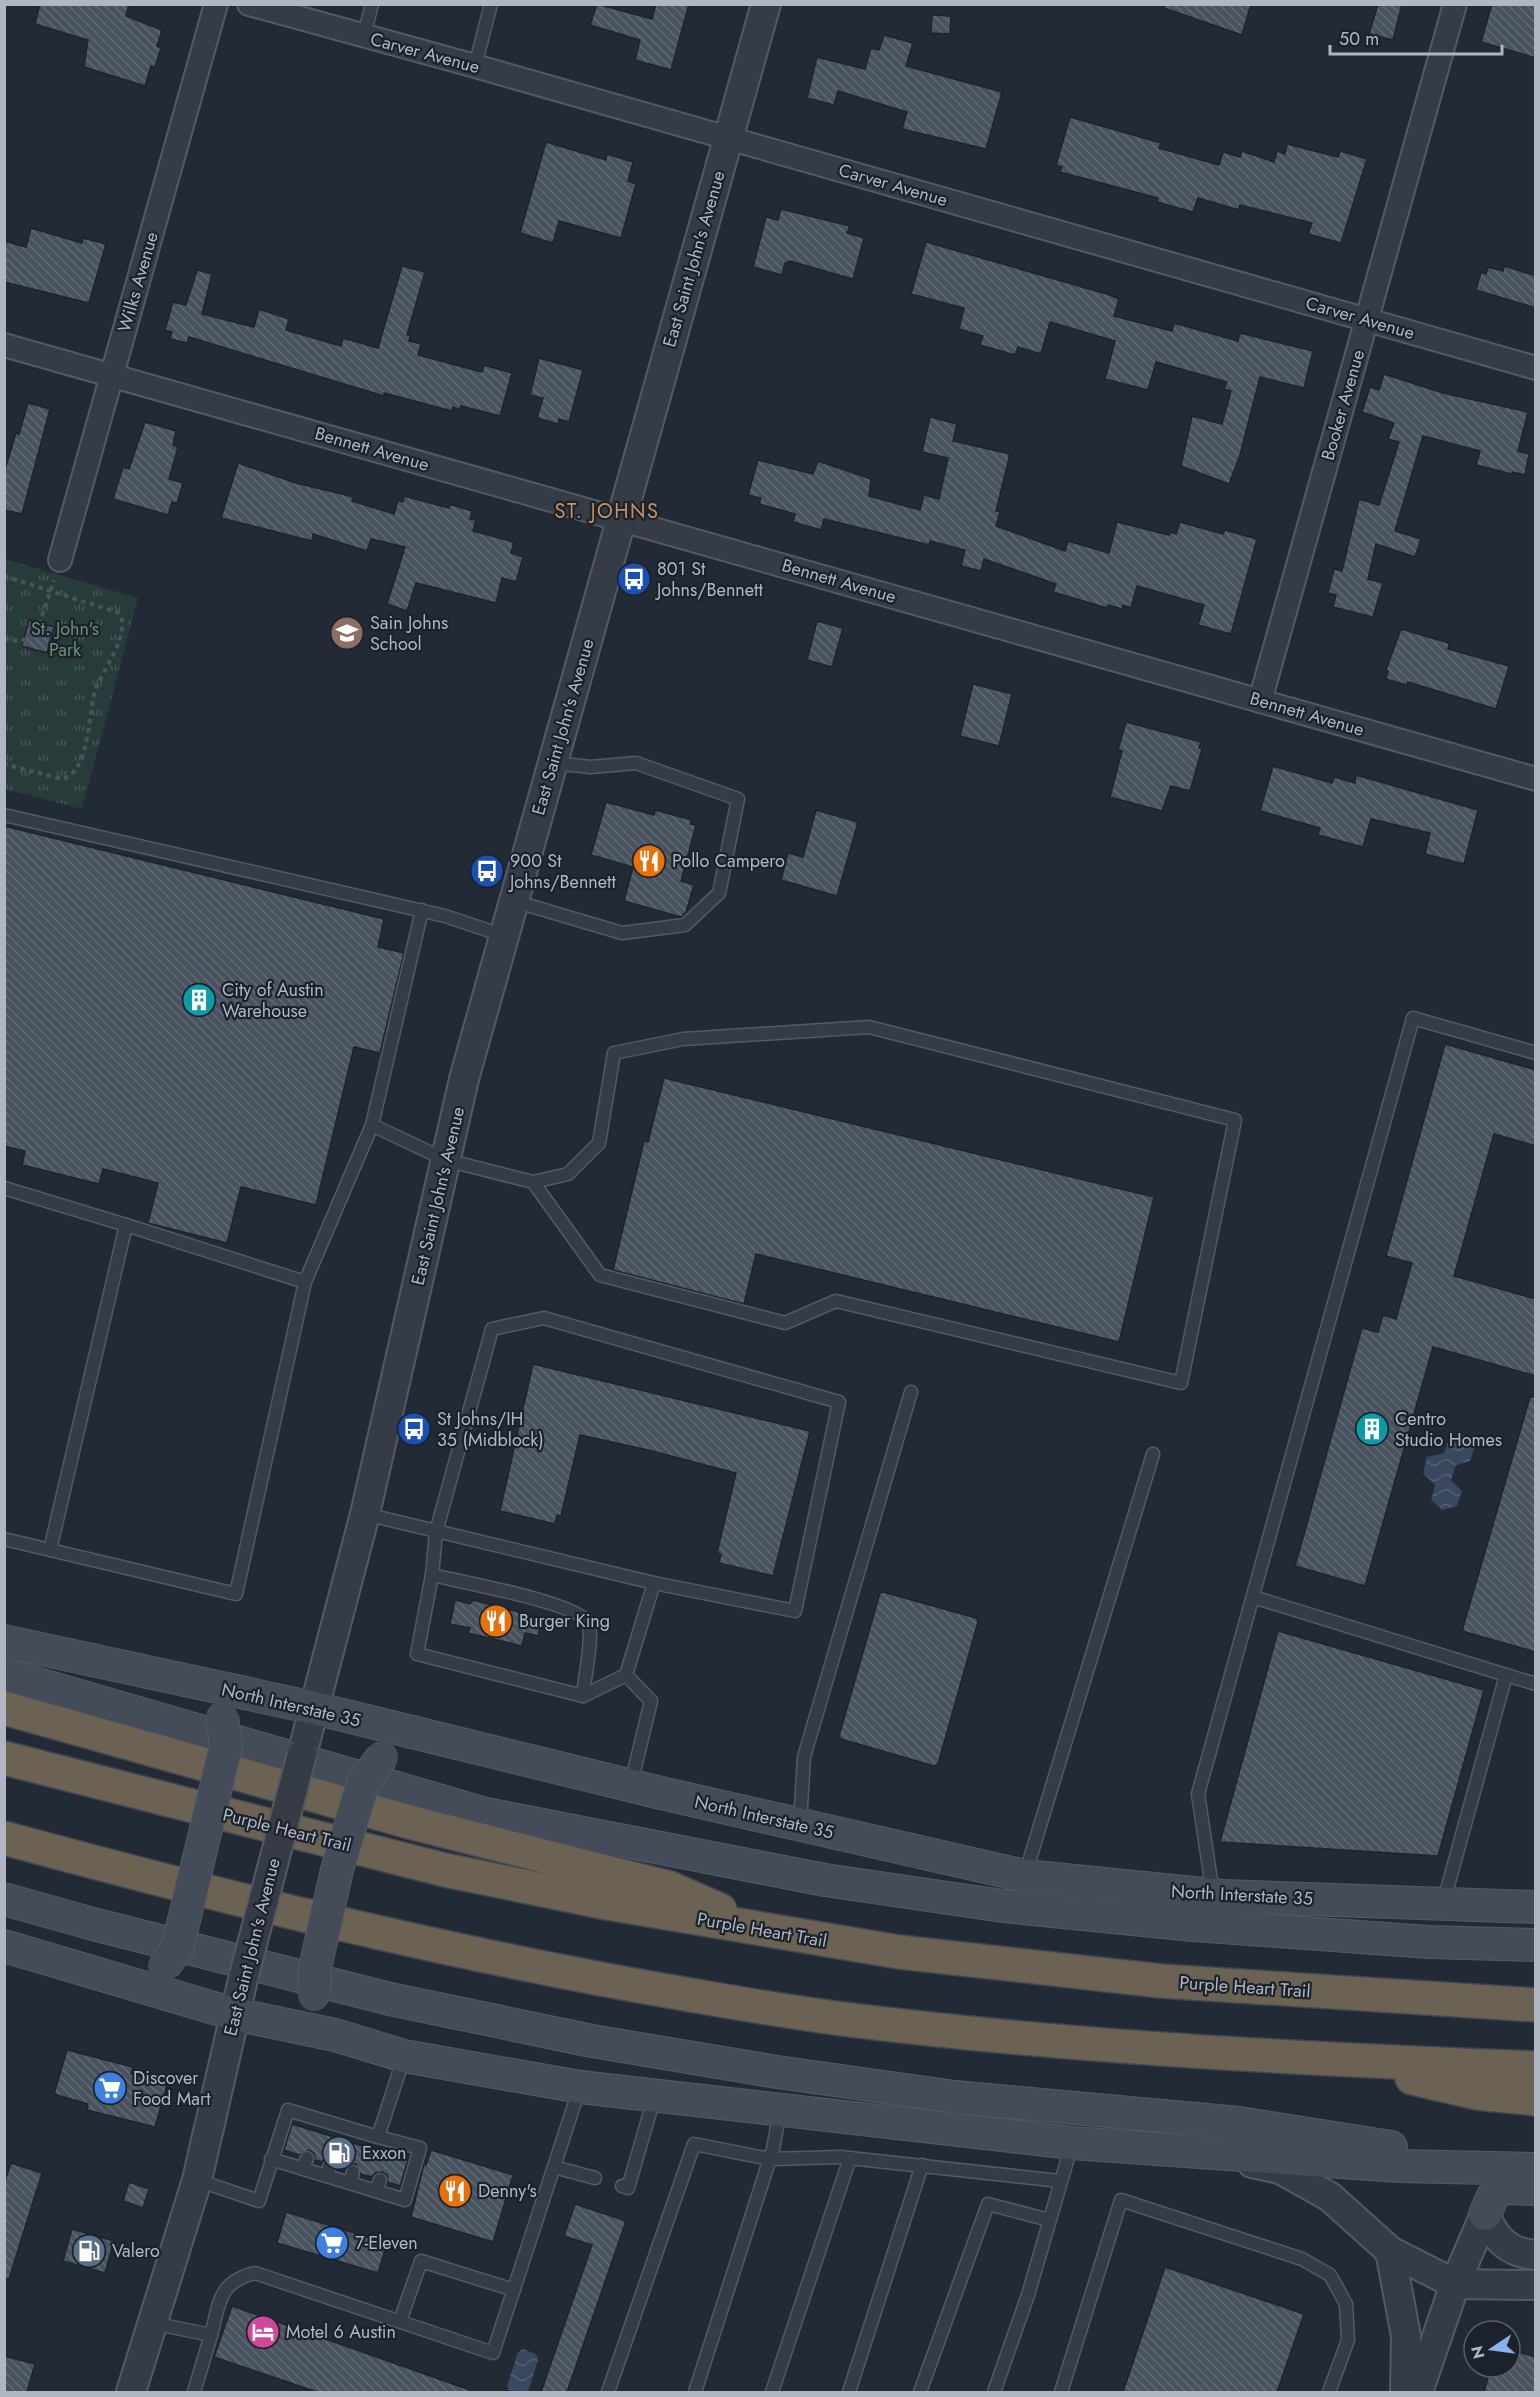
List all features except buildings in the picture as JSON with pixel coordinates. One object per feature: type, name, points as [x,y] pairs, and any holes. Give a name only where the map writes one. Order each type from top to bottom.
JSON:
[{"type":"highway","points":[[4,1708],[413,1823],[670,1888],[768,1931]]},
{"type":"highway","name":"Purple Heart Trail","points":[[4,1758],[445,1870],[768,1931],[899,1952],[1161,1981],[1536,2005]]},
{"type":"highway","points":[[4,1838],[340,1924],[499,1959],[742,2004],[850,2020],[992,2034],[1331,2060],[1536,2068]]},
{"type":"highway","points":[[1331,2060],[1477,2093],[1536,2099]]},
{"type":"main road","name":"North Interstate 35","points":[[4,1641],[202,1686],[314,1708],[631,1786],[1025,1876],[1213,1895],[1536,1907]]},
{"type":"main road","points":[[4,1674],[486,1814],[825,1880],[1003,1906],[1193,1925],[1429,1942],[1536,1946]]},
{"type":"main road","points":[[123,1983],[164,1966],[177,1949],[226,1746],[222,1717],[202,1686]]},
{"type":"main road","points":[[335,2035],[321,2016],[314,1995],[315,1968],[337,1870],[363,1783],[382,1757],[432,1738]]},
{"type":"main road","points":[[4,1899],[93,1924],[390,1999],[592,2041],[777,2073],[955,2097],[1239,2123],[1525,2168]]},
{"type":"main road","points":[[4,1946],[234,2014],[335,2035],[404,2056],[580,2087],[1072,2143],[1398,2166],[1525,2168]]},
{"type":"main road","points":[[1485,2214],[1493,2196],[1502,2188],[1536,2189]]},
{"type":"street","name":"Wilks Avenue","points":[[60,560],[216,4]]},
{"type":"street","name":"Carver Avenue","points":[[249,4],[475,66],[1536,368]]},
{"type":"street","name":"East Saint John's Avenue","points":[[131,2392],[197,2180],[234,2014],[365,1514],[464,1079],[766,4]]},
{"type":"street","name":"Booker Avenue","points":[[1260,701],[1455,4]]},
{"type":"street","name":"Bennett Avenue","points":[[4,345],[1536,779]]},
{"type":"street","points":[[1206,2153],[1280,2169],[1330,2197],[1390,2251],[1455,2284],[1536,2285]]},
{"type":"street","points":[[1485,2214],[1492,2231],[1501,2243],[1524,2254],[1536,2255]]},
{"type":"street","points":[[1418,2392],[1455,2284],[1485,2214]]},
{"type":"street","points":[[1390,2251],[1406,2336],[1405,2392]]},
{"type":"lane","points":[[364,36],[372,4]]},
{"type":"lane","points":[[475,66],[491,4]]},
{"type":"lane","points":[[514,901],[622,933],[685,925],[719,893],[738,799],[636,763],[591,767],[553,763]]},
{"type":"lane","points":[[4,816],[422,910],[505,936]]},
{"type":"lane","points":[[4,1539],[236,1594],[305,1281],[372,1125],[422,910]]},
{"type":"lane","points":[[1213,1895],[1198,1794],[1413,1018],[1536,1053]]},
{"type":"lane","points":[[372,1125],[446,1160],[533,1182],[568,1174],[599,1143],[614,1053],[683,1039],[869,1028],[1235,1120],[1180,1383],[836,1301],[785,1323],[600,1275],[533,1182]]},
{"type":"lane","points":[[4,1188],[305,1281]]},
{"type":"lane","points":[[50,1550],[126,1225]]},
{"type":"lane","points":[[365,1514],[436,1532],[654,1583],[795,1611],[838,1402],[544,1318],[492,1329],[436,1532],[432,1575],[417,1654],[583,1696],[626,1675],[654,1583]]},
{"type":"lane","points":[[800,1825],[804,1757],[911,1392]]},
{"type":"lane","points":[[1025,1876],[1153,1454]]},
{"type":"lane","points":[[432,1575],[541,1600],[568,1608],[582,1616],[588,1623],[590,1634],[583,1696]]},
{"type":"lane","points":[[1253,1597],[1536,1684]]},
{"type":"lane","points":[[626,1675],[651,1701],[631,1786]]},
{"type":"lane","points":[[1443,1904],[1506,1675]]},
{"type":"lane","points":[[378,2137],[404,2056]]},
{"type":"lane","points":[[194,2392],[222,2294],[230,2282],[255,2273],[493,2353],[580,2087]]},
{"type":"lane","points":[[621,2186],[628,2188],[655,2095]]},
{"type":"lane","points":[[197,2180],[259,2201],[288,2110],[316,2125],[363,2139],[378,2137]]},
{"type":"lane","points":[[695,2392],[770,2159],[780,2110]]},
{"type":"lane","points":[[271,2159],[305,2163],[328,2170],[378,2186],[405,2200],[420,2148],[390,2148],[378,2137]]},
{"type":"lane","points":[[994,2392],[1028,2295],[1072,2143]]},
{"type":"lane","points":[[608,2392],[694,2144],[770,2159],[850,2158],[1060,2181]]},
{"type":"lane","points":[[772,2392],[850,2158]]},
{"type":"lane","points":[[849,2392],[922,2165]]},
{"type":"lane","points":[[554,2167],[595,2178]]},
{"type":"lane","points":[[1061,2392],[1121,2200],[1302,2259],[1330,2275],[1346,2304],[1348,2340],[1329,2392]]},
{"type":"lane","points":[[920,2392],[988,2204],[1049,2220]]},
{"type":"lane","points":[[400,2321],[421,2261],[514,2290]]},
{"type":"lane","points":[[152,2323],[211,2335]]},
{"type":"path","points":[[4,576],[51,589],[119,613],[123,619],[123,630],[95,690],[82,758],[69,778],[62,779],[4,764]]},
{"type":"path","points":[[4,639],[19,641],[35,637],[51,589]]},
{"type":"green space","name":"St. John's Park","points":[[5,559],[138,598],[82,809],[5,789]]},
{"type":"water","points":[[1464,1435],[1475,1446],[1470,1461],[1456,1465],[1451,1480],[1462,1491],[1457,1506],[1442,1510],[1431,1500],[1435,1485],[1423,1473],[1427,1457],[1444,1453],[1449,1438]]},
{"type":"water","points":[[523,2349],[536,2354],[538,2360],[528,2392],[509,2390],[507,2386],[518,2352]]},
{"type":"place","name":"801 St Johns/Bennett","points":[[634,579]]},
{"type":"place","name":"Sain Johns School","points":[[347,633]]},
{"type":"place","name":"Pollo Campero","points":[[649,861]]},
{"type":"place","name":"900 St Johns/Bennett","points":[[487,871]]},
{"type":"place","name":"City of Austin Warehouse","points":[[199,1000]]},
{"type":"place","name":"St Johns/IH 35 (Midblock)","points":[[414,1429]]},
{"type":"place","name":"Centro Studio Homes","points":[[1372,1429]]},
{"type":"place","name":"Burger King","points":[[496,1621]]},
{"type":"place","name":"Discover Food Mart","points":[[110,2088]]},
{"type":"place","name":"Exxon","points":[[339,2153]]},
{"type":"place","name":"Denny's","points":[[455,2191]]},
{"type":"place","name":"7-Eleven","points":[[332,2243]]},
{"type":"place","name":"Valero","points":[[89,2251]]},
{"type":"place","name":"Motel 6 Austin","points":[[263,2332]]},
{"type":"district","name":"ST. JOHNS","points":[[607,511]]}]
